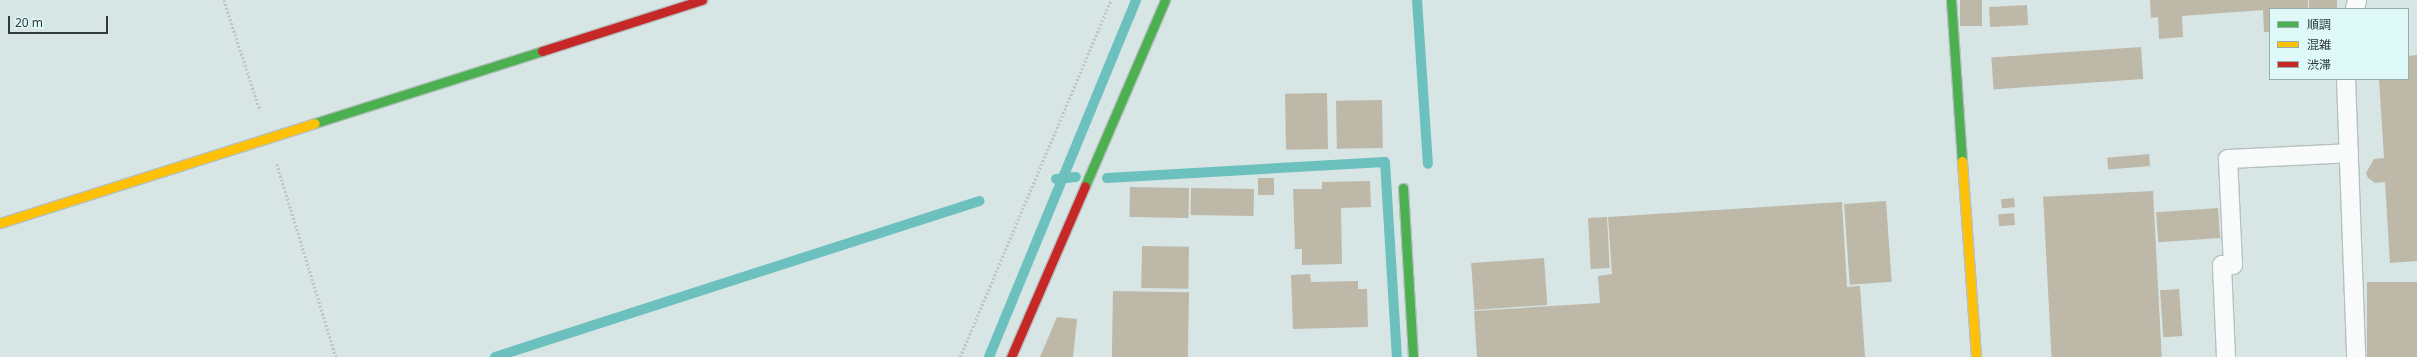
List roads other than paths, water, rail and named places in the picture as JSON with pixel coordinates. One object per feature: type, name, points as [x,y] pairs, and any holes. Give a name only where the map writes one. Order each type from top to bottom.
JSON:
[{"type":"street","points":[[0,222],[702,0]]},
{"type":"street","points":[[1011,357],[1165,0]]},
{"type":"street","points":[[1951,0],[1976,357]]},
{"type":"street","points":[[1403,188],[1413,357]]},
{"type":"lane","points":[[2346,80],[2356,357]]},
{"type":"lane","points":[[2226,357],[2222,266],[2233,265],[2228,159],[2348,153]]},
{"type":"waterway","points":[[989,357],[1136,0]]},
{"type":"waterway","points":[[1417,0],[1428,164]]},
{"type":"waterway","points":[[1107,178],[1385,162],[1397,357]]},
{"type":"waterway","points":[[1056,179],[1076,177]]},
{"type":"waterway","points":[[495,357],[979,201]]}]
